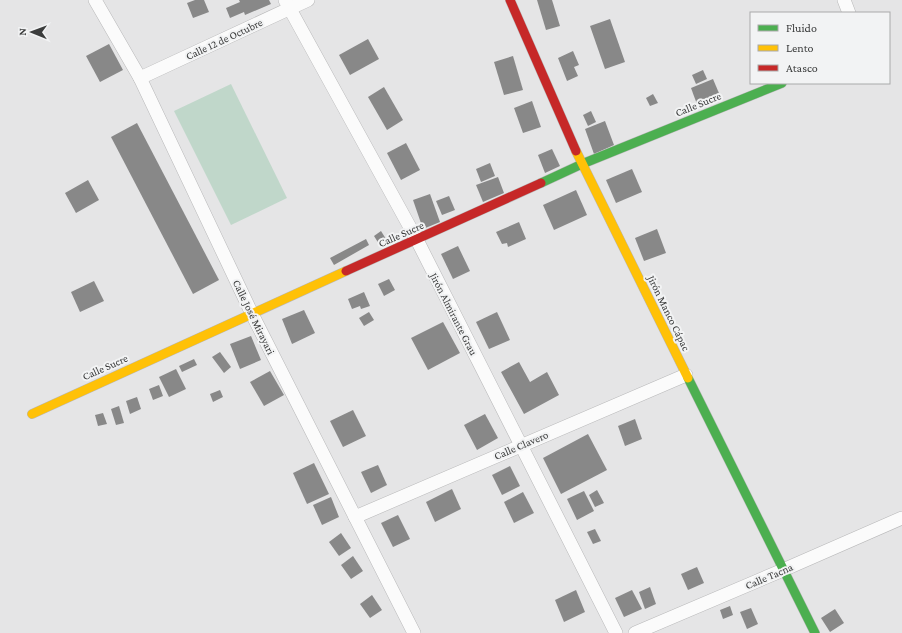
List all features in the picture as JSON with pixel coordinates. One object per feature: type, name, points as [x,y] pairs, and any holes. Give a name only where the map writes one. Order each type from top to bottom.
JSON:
[{"type":"street","name":"Calle José Mirayari","points":[[95,0],[140,78],[252,314],[414,633]]},
{"type":"street","name":"Calle 12 de Octubre","points":[[140,78],[287,4],[308,0]]},
{"type":"street","name":"Jirón Manco Cápac","points":[[510,0],[582,164],[815,633]]},
{"type":"street","points":[[844,0],[849,12]]},
{"type":"street","name":"Jirón Almirante Grau","points":[[287,4],[416,240],[616,633]]},
{"type":"street","name":"Calle Sucre","points":[[32,414],[582,164],[780,84]]},
{"type":"street","name":"Calle Clavero","points":[[355,517],[686,375]]},
{"type":"street","name":"Calle Tacna","points":[[635,633],[902,518]]},
{"type":"green space","points":[[231,84],[287,198],[231,225],[174,111]]},
{"type":"building","points":[[195,0],[204,0],[209,12],[193,18],[187,3]]},
{"type":"building","points":[[239,0],[269,0],[271,4],[245,15],[244,12],[230,18],[226,8],[240,2]]},
{"type":"building","points":[[537,0],[552,0],[560,26],[546,30]]},
{"type":"building","points":[[610,19],[625,62],[605,69],[590,26]]},
{"type":"building","points":[[368,39],[379,59],[350,75],[339,55]]},
{"type":"building","points":[[109,44],[123,70],[100,82],[86,56]]},
{"type":"building","points":[[573,51],[579,65],[574,67],[578,76],[567,81],[558,58]]},
{"type":"building","points":[[513,56],[523,90],[504,95],[494,62]]},
{"type":"building","points":[[703,70],[707,79],[696,84],[692,75]]},
{"type":"building","points":[[713,79],[721,98],[698,107],[691,88]]},
{"type":"building","points":[[384,87],[403,120],[387,130],[368,97]]},
{"type":"building","points":[[653,94],[658,103],[650,106],[646,98]]},
{"type":"building","points":[[532,101],[541,127],[523,133],[514,108]]},
{"type":"building","points":[[591,111],[596,122],[588,126],[583,115]]},
{"type":"building","points":[[605,121],[614,145],[594,154],[585,129]]},
{"type":"building","points":[[137,123],[219,280],[193,294],[111,137]]},
{"type":"building","points":[[406,143],[420,170],[401,180],[387,153]]},
{"type":"building","points":[[552,149],[560,166],[545,173],[538,155]]},
{"type":"building","points":[[490,163],[495,176],[481,182],[476,169]]},
{"type":"building","points":[[632,169],[642,192],[616,203],[606,180]]},
{"type":"building","points":[[498,177],[504,193],[483,202],[476,185]]},
{"type":"building","points":[[88,180],[99,200],[76,213],[65,193]]},
{"type":"building","points":[[576,190],[587,215],[554,230],[543,205]]},
{"type":"building","points":[[430,194],[440,222],[423,229],[413,200]]},
{"type":"building","points":[[449,196],[455,210],[442,215],[436,201]]},
{"type":"building","points":[[519,222],[526,239],[508,247],[507,243],[502,244],[496,232]]},
{"type":"building","points":[[657,229],[666,253],[644,261],[635,238]]},
{"type":"building","points":[[381,231],[386,239],[379,244],[374,236]]},
{"type":"building","points":[[366,239],[369,245],[334,265],[330,258]]},
{"type":"building","points":[[458,246],[470,271],[453,279],[441,254]]},
{"type":"building","points":[[389,279],[395,290],[384,296],[378,284]]},
{"type":"building","points":[[94,281],[104,301],[80,312],[71,292]]},
{"type":"building","points":[[364,292],[370,306],[361,309],[360,306],[352,309],[348,299]]},
{"type":"building","points":[[304,310],[315,333],[292,344],[282,319]]},
{"type":"building","points":[[369,312],[374,320],[364,326],[359,318]]},
{"type":"building","points":[[497,312],[510,340],[489,349],[476,322]]},
{"type":"building","points":[[443,322],[460,353],[428,370],[411,338]]},
{"type":"building","points":[[251,336],[261,360],[240,369],[230,344]]},
{"type":"building","points":[[220,352],[231,367],[224,373],[212,357]]},
{"type":"building","points":[[194,359],[197,365],[182,372],[179,366]]},
{"type":"building","points":[[519,362],[530,382],[547,372],[559,395],[524,414],[501,372]]},
{"type":"building","points":[[176,369],[186,389],[169,397],[159,377]]},
{"type":"building","points":[[270,371],[284,395],[264,406],[250,382]]},
{"type":"building","points":[[159,385],[163,396],[153,400],[149,389]]},
{"type":"building","points":[[220,390],[223,397],[213,402],[210,394]]},
{"type":"building","points":[[137,397],[141,409],[130,414],[126,401]]},
{"type":"building","points":[[119,406],[124,423],[116,425],[111,409]]},
{"type":"building","points":[[353,410],[366,436],[343,447],[330,421]]},
{"type":"building","points":[[103,413],[107,424],[98,426],[95,415]]},
{"type":"building","points":[[485,414],[498,438],[477,450],[464,425]]},
{"type":"building","points":[[635,419],[642,439],[625,446],[618,426]]},
{"type":"building","points":[[588,434],[607,470],[561,494],[543,458]]},
{"type":"building","points":[[314,463],[329,494],[307,504],[293,473]]},
{"type":"building","points":[[378,465],[387,485],[371,493],[361,472]]},
{"type":"building","points":[[510,466],[520,486],[502,495],[492,475]]},
{"type":"building","points":[[452,489],[461,509],[435,522],[426,502]]},
{"type":"building","points":[[597,490],[604,503],[595,507],[589,495]]},
{"type":"building","points":[[584,491],[594,511],[577,520],[567,499]]},
{"type":"building","points":[[523,492],[534,513],[514,523],[504,502]]},
{"type":"building","points":[[331,497],[339,517],[322,525],[313,505]]},
{"type":"building","points":[[398,515],[410,539],[393,547],[381,523]]},
{"type":"building","points":[[595,529],[601,541],[593,544],[587,532]]},
{"type":"building","points":[[341,533],[351,548],[339,556],[329,542]]},
{"type":"building","points":[[353,556],[363,571],[351,579],[341,565]]},
{"type":"building","points":[[697,567],[704,583],[688,590],[681,574]]},
{"type":"building","points":[[650,587],[656,604],[645,609],[639,592]]},
{"type":"building","points":[[576,590],[585,612],[564,622],[555,600]]},
{"type":"building","points":[[632,590],[642,609],[624,617],[615,598]]},
{"type":"building","points":[[372,595],[382,610],[370,618],[360,604]]},
{"type":"building","points":[[730,606],[733,615],[723,619],[720,610]]},
{"type":"building","points":[[751,608],[758,624],[747,629],[740,612]]},
{"type":"building","points":[[835,609],[844,623],[830,632],[821,618]]},
{"type":"traffic: fast","points":[[541,183],[582,164],[780,84]]},
{"type":"traffic: fast","points":[[688,378],[815,633]]},
{"type":"traffic: slow","points":[[576,151],[688,378]]},
{"type":"traffic: slow","points":[[32,414],[346,271]]},
{"type":"traffic: jam","points":[[510,0],[576,151]]},
{"type":"traffic: jam","points":[[346,271],[541,183]]}]
